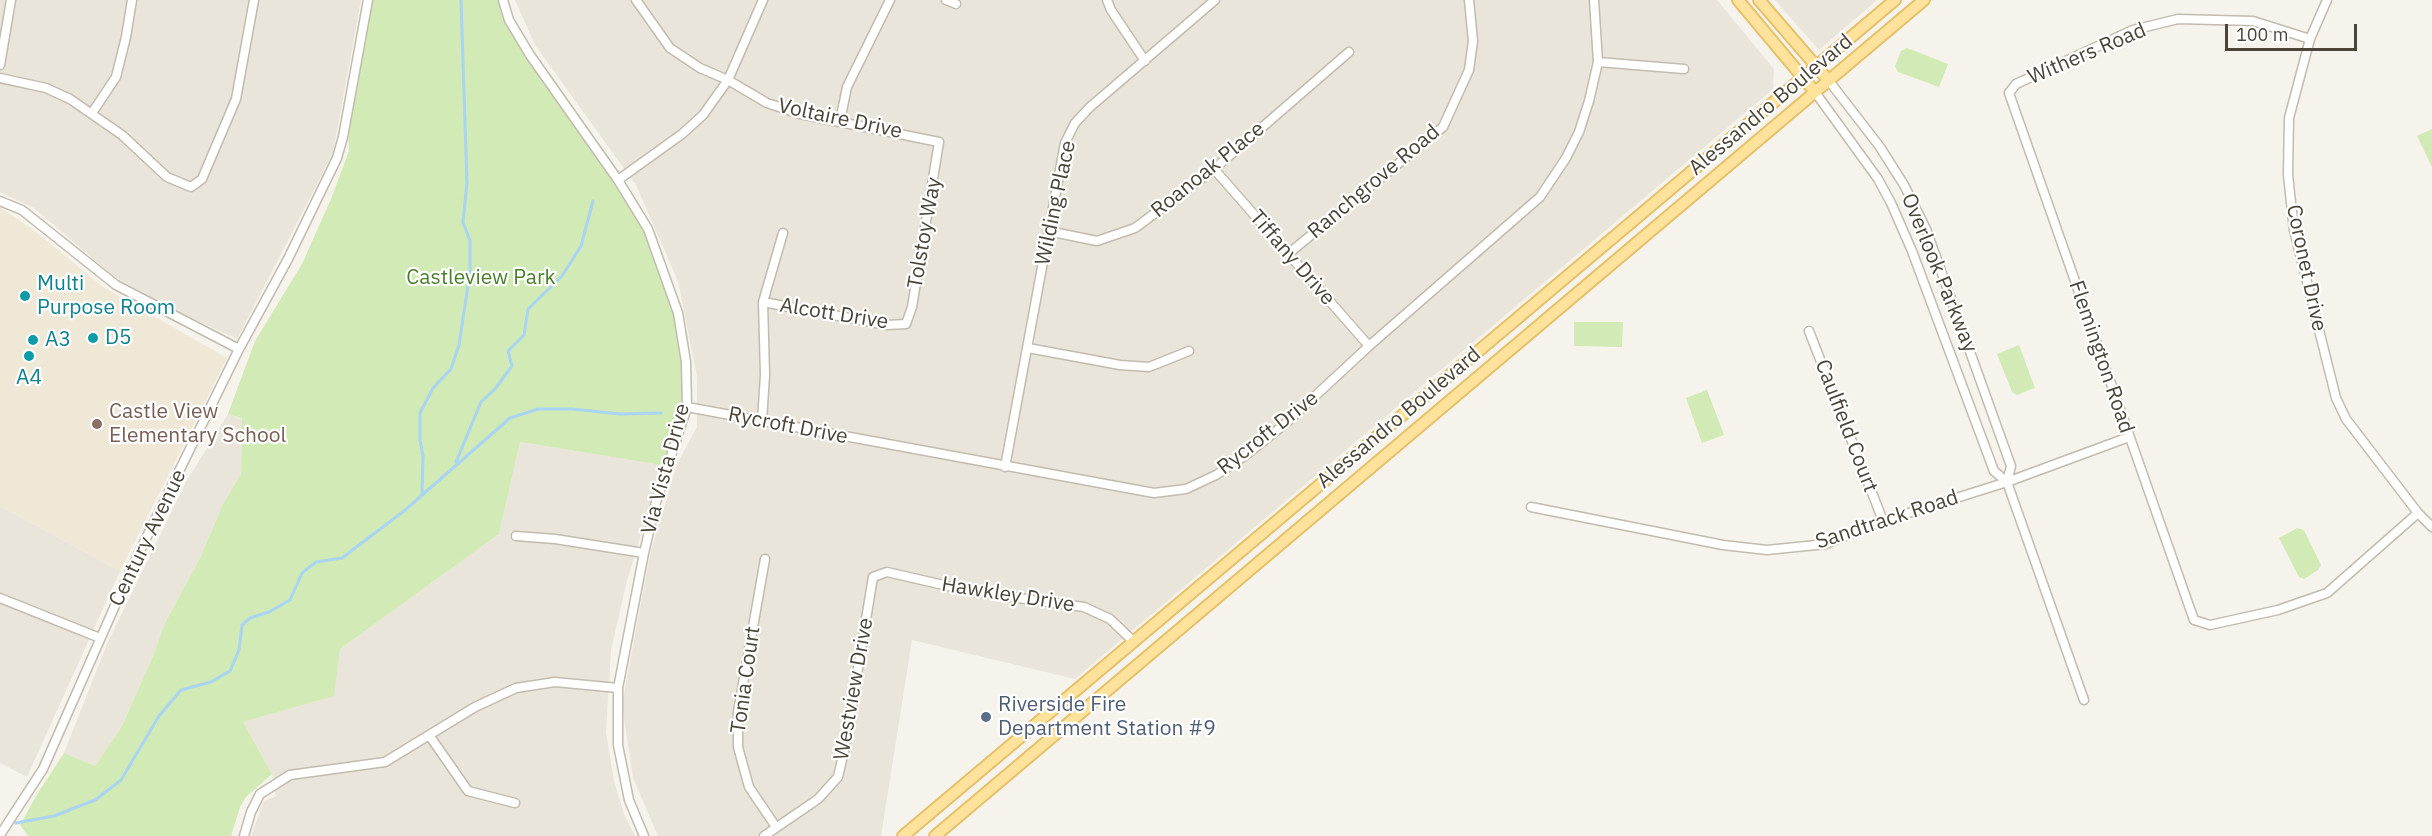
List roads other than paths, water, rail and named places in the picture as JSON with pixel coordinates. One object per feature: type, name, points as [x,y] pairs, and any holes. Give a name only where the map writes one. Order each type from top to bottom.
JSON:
[{"type":"main road","points":[[1737,0],[1815,92]]},
{"type":"main road","points":[[1759,0],[1828,81]]},
{"type":"main road","name":"Alessandro Boulevard","points":[[903,836],[1895,0]]},
{"type":"main road","name":"Alessandro Boulevard","points":[[935,836],[1924,0]]},
{"type":"street","points":[[0,65],[11,0]]},
{"type":"street","points":[[92,113],[116,77],[132,0]]},
{"type":"street","points":[[0,78],[46,88],[92,113],[122,135],[167,177],[191,187],[202,179],[236,99],[254,0]]},
{"type":"street","name":"Century Avenue","points":[[0,835],[43,770],[100,638],[239,349],[288,259],[337,158],[343,137],[368,0]]},
{"type":"street","name":"Via Vista Drive","points":[[503,0],[509,20],[530,55],[618,180],[648,229],[678,313],[686,362],[687,407],[656,502],[618,688],[618,745],[629,800],[644,836]]},
{"type":"street","name":"Voltaire Drive","points":[[636,0],[670,48],[700,68],[728,80],[767,103],[800,114],[939,142]]},
{"type":"street","points":[[618,180],[682,134],[703,115],[728,80],[763,0]]},
{"type":"street","points":[[840,121],[847,87],[890,0]]},
{"type":"street","points":[[946,0],[956,4]]},
{"type":"street","points":[[1107,0],[1144,61]]},
{"type":"street","name":"Wilding Place","points":[[1005,467],[1065,142],[1075,123],[1215,0]]},
{"type":"street","name":"Ranchgrove Road","points":[[1288,254],[1443,127],[1469,70],[1473,41],[1469,0]]},
{"type":"street","name":"Rycroft Drive","points":[[687,407],[1154,493],[1186,489],[1216,475],[1246,455],[1286,423],[1369,346],[1540,197],[1566,158],[1579,132],[1598,62],[1594,0]]},
{"type":"street","name":"Coronet Drive","points":[[2327,0],[2310,39],[2289,118],[2288,175],[2294,230],[2336,398],[2346,419],[2418,513],[2432,527]]},
{"type":"street","name":"Withers Road","points":[[2009,93],[2016,84],[2124,34],[2178,18],[2253,21],[2310,39]]},
{"type":"street","name":"Roanoak Place","points":[[1048,231],[1097,241],[1135,228],[1214,169],[1348,52]]},
{"type":"street","points":[[1598,62],[1684,69]]},
{"type":"street","name":"Overlook Parkway","points":[[1828,81],[1880,147],[1904,185],[1926,229],[2011,466],[2007,483]]},
{"type":"street","name":"Overlook Parkway","points":[[1815,92],[1878,179],[1891,203],[1912,251],[1994,471],[2007,483],[2084,700]]},
{"type":"street","name":"Flemington Road","points":[[2009,93],[2194,620],[2210,625],[2278,610],[2327,593],[2418,513]]},
{"type":"street","name":"Tolstoy Way","points":[[906,324],[912,307],[939,142]]},
{"type":"street","name":"Tiffany Drive","points":[[1214,169],[1369,346]]},
{"type":"street","points":[[0,201],[22,210],[116,285],[239,349]]},
{"type":"street","points":[[762,421],[765,375],[763,302],[783,233]]},
{"type":"street","name":"Alcott Drive","points":[[763,302],[887,325],[906,324]]},
{"type":"street","name":"Caulfield Court","points":[[1809,331],[1883,521]]},
{"type":"street","points":[[1028,348],[1120,365],[1149,367],[1189,351]]},
{"type":"street","name":"Sandtrack Road","points":[[1531,507],[1723,545],[1767,550],[1826,544],[1883,521],[2007,483],[2129,437]]},
{"type":"street","points":[[516,536],[555,539],[644,553]]},
{"type":"street","name":"Tonia Court","points":[[765,559],[738,712],[738,747],[749,787],[776,827]]},
{"type":"street","name":"Hawkley Drive","points":[[873,577],[887,572],[974,592],[1084,607],[1110,619],[1133,640]]},
{"type":"street","name":"Westview Drive","points":[[764,836],[818,799],[838,777],[873,577]]},
{"type":"street","points":[[0,598],[100,638]]},
{"type":"street","points":[[244,836],[251,812],[260,794],[290,776],[322,769],[352,768],[385,762],[475,707],[516,688],[555,682],[618,688]]},
{"type":"street","points":[[429,735],[468,791],[515,803]]},
{"type":"waterway","points":[[422,494],[423,456],[420,440],[420,413],[433,388],[451,369],[459,345],[470,272],[470,241],[463,222],[467,183],[461,0]]},
{"type":"waterway","points":[[456,462],[481,402],[495,389],[512,366],[508,351],[524,335],[528,309],[562,276],[581,246],[593,201]]},
{"type":"waterway","points":[[16,823],[54,816],[95,800],[121,780],[159,716],[181,690],[211,682],[230,671],[239,650],[242,625],[250,618],[269,612],[290,600],[302,573],[316,562],[342,558],[404,511],[510,418],[538,409],[572,409],[620,414],[661,413]]},
{"type":"place","name":"Multi Purpose Room","points":[[25,296]]},
{"type":"place","name":"D5","points":[[93,338]]},
{"type":"place","name":"A3","points":[[33,340]]},
{"type":"place","name":"A4","points":[[29,356]]},
{"type":"place","name":"Castle View Elementary School","points":[[97,424]]},
{"type":"place","name":"Riverside Fire Department Station #9","points":[[986,717]]},
{"type":"park label","name":"Castleview Park","points":[[481,278]]}]
